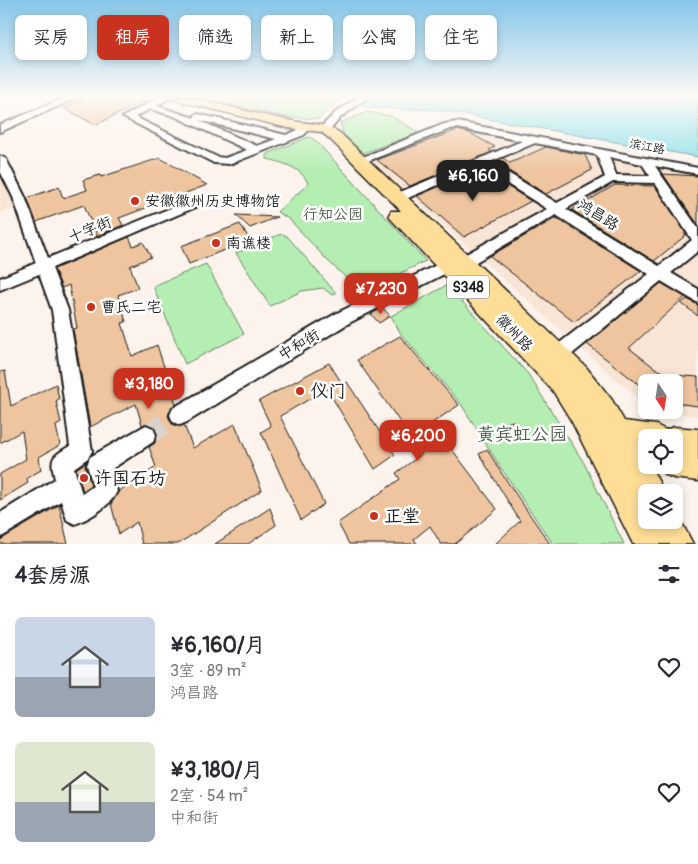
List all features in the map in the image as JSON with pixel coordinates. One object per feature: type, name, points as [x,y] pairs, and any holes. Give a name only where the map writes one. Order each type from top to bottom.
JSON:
[{"type":"main road","points":[[288,121],[316,127]]},
{"type":"main road","name":"徽州路","points":[[316,127],[360,161],[397,198],[561,383],[590,430],[610,444]]},
{"type":"main road","name":"徽州路","points":[[316,127],[324,139],[455,264],[559,354],[592,391],[648,544]]},
{"type":"main road","points":[[610,444],[638,440]]},
{"type":"main road","points":[[683,441],[698,442]]},
{"type":"main road","points":[[610,444],[638,459]]},
{"type":"main road","points":[[683,465],[698,467]]},
{"type":"main road","points":[[670,529],[678,544]]},
{"type":"street","points":[[0,129],[18,121]]},
{"type":"street","points":[[137,121],[214,160],[226,162],[316,127],[326,121]]},
{"type":"street","points":[[194,121],[256,150]]},
{"type":"street","points":[[218,121],[287,138]]},
{"type":"street","name":"滨江路","points":[[360,161],[452,125],[479,128],[698,171]]},
{"type":"street","points":[[397,198],[535,139]]},
{"type":"street","points":[[601,152],[611,178],[657,180]]},
{"type":"street","points":[[646,161],[657,180],[698,238]]},
{"type":"street","name":"鸿昌路","points":[[481,162],[698,297]]},
{"type":"street","points":[[1,163],[19,197],[60,310],[81,451],[62,463],[74,512],[106,491],[98,465],[146,435]]},
{"type":"street","name":"中和街","points":[[180,415],[343,318],[455,264],[611,178]]},
{"type":"street","name":"十字街","points":[[0,284],[192,204]]},
{"type":"street","points":[[559,354],[698,243]]},
{"type":"street","points":[[0,526],[68,484]]},
{"type":"shaded area","points":[[456,126],[698,172],[698,417],[683,414],[683,374],[638,374],[638,398],[634,395],[369,159]]},
{"type":"shaded area","points":[[0,169],[19,207],[0,213]]},
{"type":"green space","points":[[344,121],[400,121],[419,133],[363,153],[344,135],[340,123]]},
{"type":"green space","name":"行知公园","points":[[309,137],[315,140],[426,261],[361,292],[326,259],[289,219],[277,212],[308,184],[297,170],[285,164],[267,159],[267,154]]},
{"type":"green space","points":[[281,234],[287,236],[336,293],[332,295],[323,288],[302,291],[270,306],[236,253]]},
{"type":"green space","points":[[206,264],[244,334],[185,364],[153,286]]},
{"type":"green space","name":"黄宾虹公园","points":[[447,285],[528,374],[584,463],[624,544],[553,544],[501,468],[461,404],[401,334],[391,316]]},
{"type":"water","points":[[502,121],[698,121],[698,157]]},
{"type":"building","points":[[88,121],[103,121],[95,125]]},
{"type":"building","points":[[457,130],[470,133],[495,147],[489,150],[492,152],[410,186],[377,160]]},
{"type":"building","points":[[546,147],[585,155],[592,170],[546,194],[494,162],[503,158],[510,163]]},
{"type":"building","points":[[160,158],[207,185],[119,218],[123,225],[97,236],[84,205],[36,222],[27,198],[59,187],[63,198],[87,190],[83,180],[100,175],[101,177]]},
{"type":"building","points":[[480,169],[531,201],[464,237],[417,196]]},
{"type":"building","points":[[663,174],[698,176],[698,224],[689,212]]},
{"type":"building","points":[[615,185],[655,186],[685,232],[685,236],[654,261],[572,210]]},
{"type":"building","points":[[236,215],[277,217],[250,228]]},
{"type":"building","points":[[556,218],[641,271],[574,322],[490,256]]},
{"type":"building","name":"南谯楼","points":[[240,224],[250,240],[189,264],[181,246]]},
{"type":"building","points":[[129,237],[133,246],[143,242],[151,257],[130,266],[138,288],[118,295],[126,322],[122,323],[132,356],[157,345],[176,404],[171,407],[168,416],[172,424],[179,427],[184,425],[193,448],[235,424],[262,490],[178,544],[142,544],[137,522],[119,534],[111,504],[119,491],[156,467],[149,447],[155,443],[158,434],[154,426],[147,423],[142,425],[136,404],[90,427],[73,329],[77,328],[69,285],[62,288],[54,269]]},
{"type":"building","points":[[661,283],[685,297],[629,348],[655,368],[666,374],[638,374],[638,384],[587,344]]},
{"type":"building","points":[[687,299],[698,305],[698,316],[681,303]]},
{"type":"building","points":[[383,308],[390,316],[379,323],[371,314]]},
{"type":"building","points":[[400,336],[459,405],[432,423],[497,509],[455,544],[441,544],[430,526],[414,539],[417,544],[349,544],[338,523],[400,479],[396,473],[422,454],[357,360]]},
{"type":"building","points":[[329,363],[343,385],[347,382],[395,455],[375,469],[327,389],[280,416],[324,504],[301,520],[261,432],[271,426],[259,401]]},
{"type":"building","points":[[5,371],[11,406],[56,384],[59,399],[56,401],[61,423],[56,426],[60,445],[39,457],[41,470],[27,478],[28,483],[0,500],[0,474],[26,459],[22,431],[0,443],[0,372]]},
{"type":"building","points":[[683,376],[698,377],[698,406],[683,404]]},
{"type":"building","points":[[513,421],[519,424],[524,435],[515,436],[510,433],[507,429],[507,423]]},
{"type":"building","points":[[487,449],[550,544],[495,544],[520,521],[479,454]]},
{"type":"building","points":[[86,462],[85,466],[91,485],[83,491],[76,469]]},
{"type":"building","points":[[59,505],[68,544],[0,544],[0,540]]},
{"type":"building","points":[[270,508],[276,525],[248,544],[215,544]]},
{"type":"tunnel","points":[[146,435],[180,415]]},
{"type":"place","name":"安徽徽州历史博物馆","points":[[135,201]]},
{"type":"place","name":"南谯楼","points":[[216,243]]},
{"type":"place","name":"曹氏二宅","points":[[91,307]]},
{"type":"place","name":"仪门","points":[[300,391]]},
{"type":"place","name":"许国石坊","points":[[84,478]]},
{"type":"place","name":"正堂","points":[[374,516]]}]
